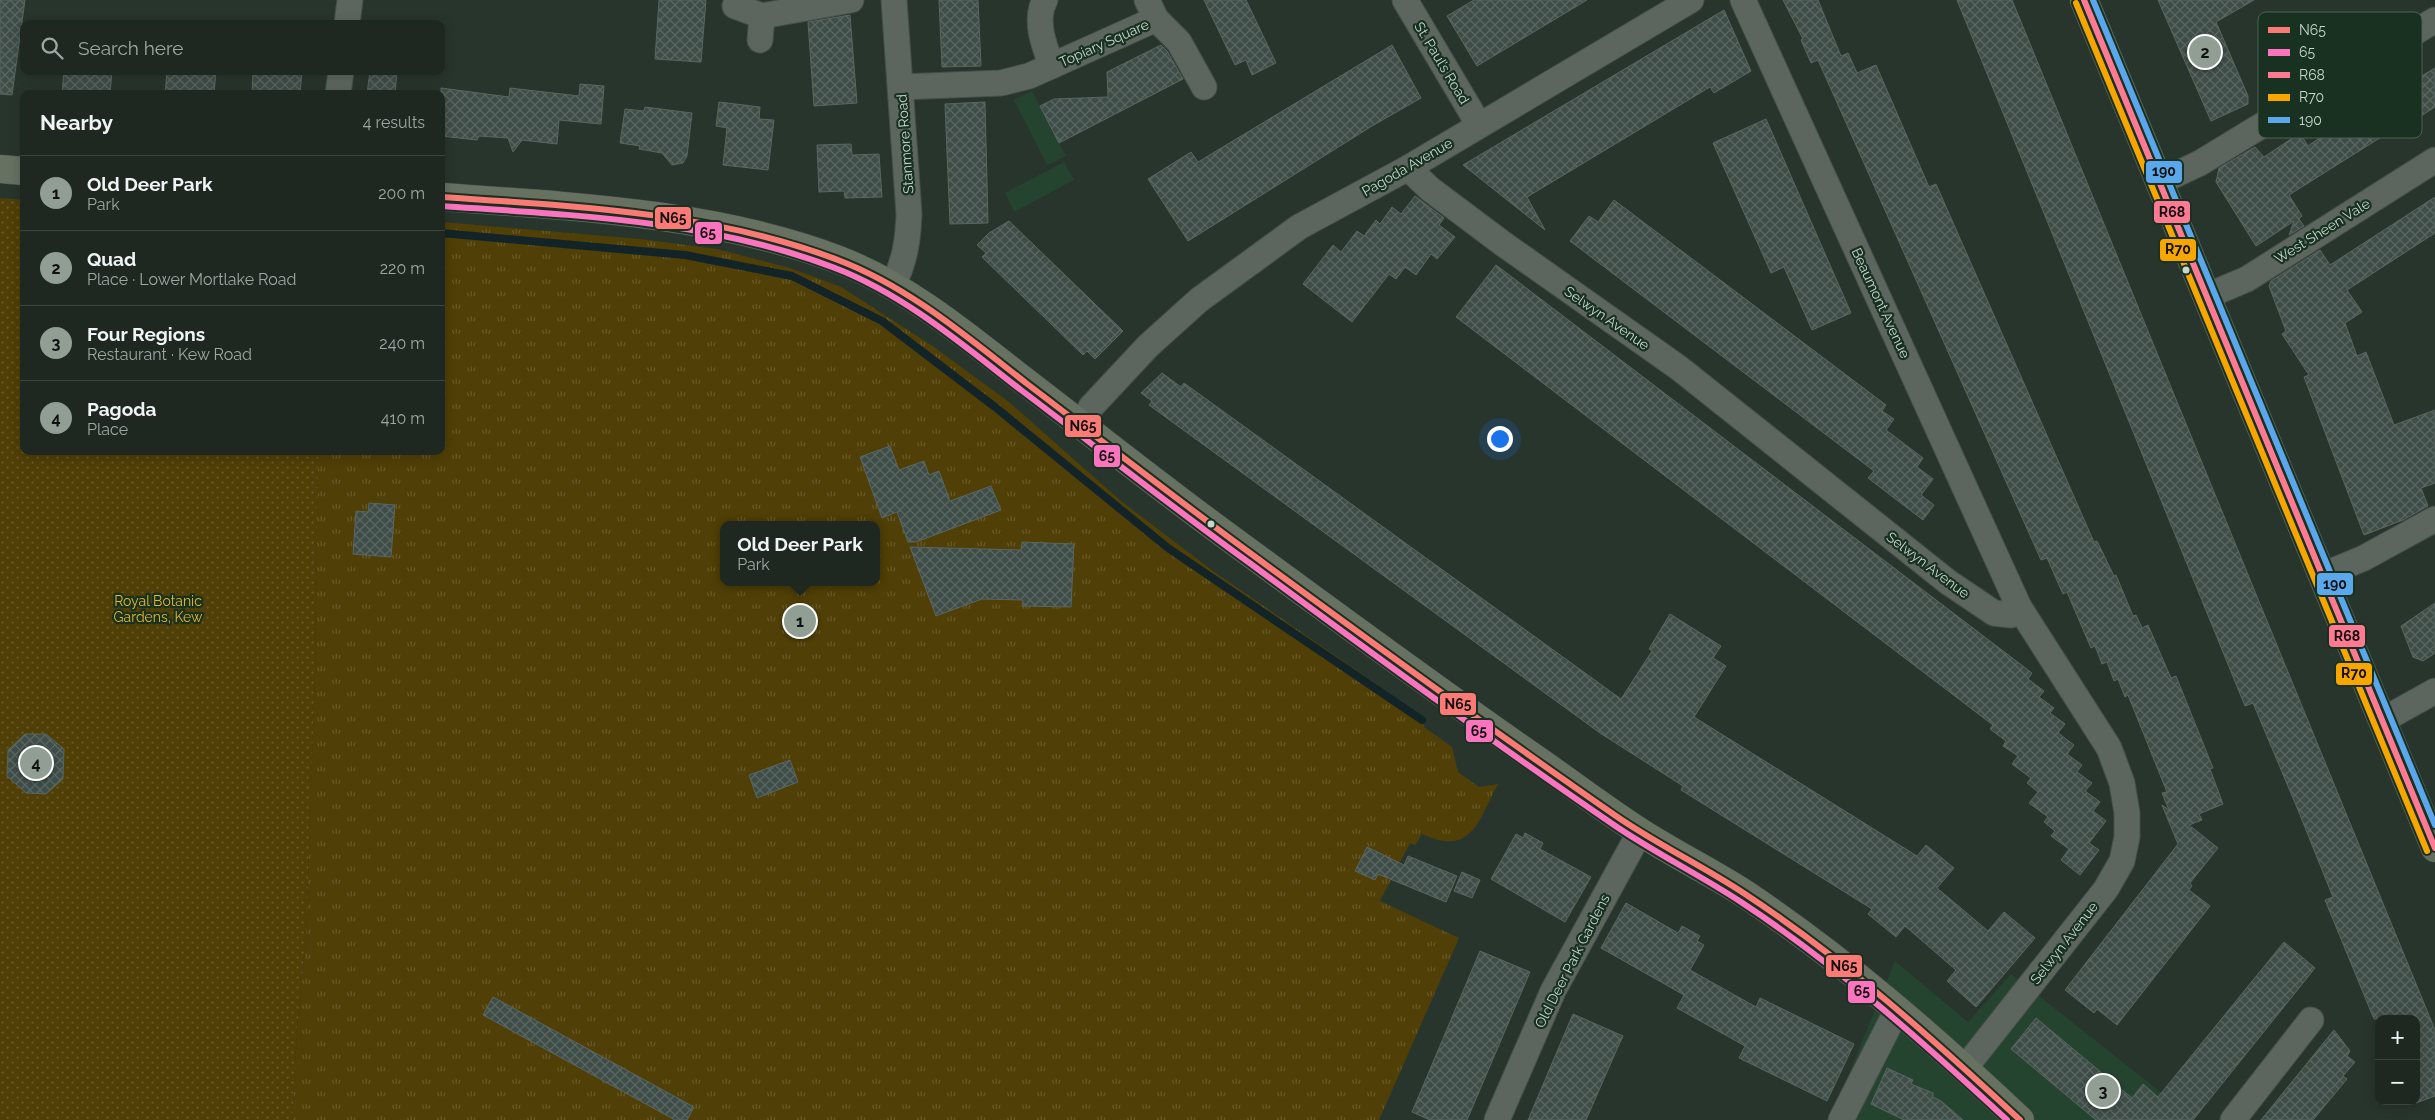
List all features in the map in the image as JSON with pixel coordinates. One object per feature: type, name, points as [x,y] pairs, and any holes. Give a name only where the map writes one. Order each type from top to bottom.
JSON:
[{"type":"highway","points":[[2090,3],[2206,296],[2383,720],[2432,832]]},
{"type":"main road","points":[[0,169],[20,170]]},
{"type":"main road","points":[[445,197],[534,203],[678,219],[796,245],[839,260],[893,285],[953,327],[1082,425],[1143,475],[1353,629],[1640,832],[1742,893],[1830,954],[1928,1034],[2020,1120]]},
{"type":"street","points":[[348,20],[350,0]]},
{"type":"street","points":[[735,6],[761,28],[851,0]]},
{"type":"street","name":"Stanmore Road","points":[[893,285],[904,262],[908,233],[908,182],[894,0]]},
{"type":"street","name":"Topiary Square","points":[[1044,0],[1041,7],[1042,39],[1052,66]]},
{"type":"street","name":"St. Paul’s Road","points":[[1405,0],[1479,125]]},
{"type":"street","name":"Pagoda Avenue","points":[[1082,425],[1091,407],[1148,346],[1199,300],[1299,227],[1408,168],[1691,0]]},
{"type":"street","name":"Beaumont Avenue","points":[[1743,0],[2019,607]]},
{"type":"street","name":"Topiary Square","points":[[901,87],[1002,83],[1030,76],[1052,66],[1151,10],[1179,42],[1204,87]]},
{"type":"street","points":[[2422,28],[2435,20]]},
{"type":"street","points":[[339,90],[340,75]]},
{"type":"street","points":[[2160,182],[2200,163],[2258,128]]},
{"type":"street","name":"West Sheen Vale","points":[[2206,296],[2247,278],[2435,160]]},
{"type":"street","name":"Selwyn Avenue","points":[[1408,168],[1430,189],[1502,243],[1679,368],[1948,582],[1994,613],[2010,615],[2019,607],[2109,748],[2122,784],[2127,813],[2127,837],[2122,861],[2106,889],[1965,1068]]},
{"type":"street","points":[[2323,575],[2364,558],[2435,519]]},
{"type":"street","points":[[2383,720],[2435,691]]},
{"type":"street","name":"Old Deer Park Gardens","points":[[1497,1120],[1553,991],[1640,832]]},
{"type":"street","points":[[1841,1120],[1897,1010]]},
{"type":"street","points":[[2233,1120],[2311,1020]]},
{"type":"shaded area","points":[[1032,91],[1066,156],[1047,165],[1014,100]]},
{"type":"shaded area","points":[[1064,162],[1074,180],[1014,212],[1005,193]]},
{"type":"shaded area","points":[[1895,961],[1968,1022],[2011,974],[2196,1120],[1830,1120]]},
{"type":"green space","name":"Royal Botanic Gardens, Kew","points":[[0,198],[20,200],[20,455],[318,455],[315,672],[306,938],[297,1029],[292,1120],[0,1120]]},
{"type":"green space","points":[[445,222],[640,239],[717,249],[790,268],[841,287],[931,345],[1009,402],[1121,501],[1213,571],[1421,715],[1424,727],[1452,747],[1458,772],[1479,787],[1498,784],[1478,822],[1463,838],[1452,841],[1439,840],[1422,834],[1415,845],[1410,843],[1380,901],[1459,938],[1379,1120],[292,1120],[297,1029],[306,938],[315,672],[318,455],[445,455]]},
{"type":"building","points":[[0,0],[25,0],[22,20],[20,20],[20,37],[12,95],[0,94]]},
{"type":"building","points":[[659,0],[706,0],[701,62],[655,59]]},
{"type":"building","points":[[939,0],[978,0],[981,66],[942,67]]},
{"type":"building","points":[[1204,0],[1246,0],[1276,63],[1252,75],[1246,60],[1235,65]]},
{"type":"building","points":[[1474,0],[1587,0],[1477,66],[1447,16]]},
{"type":"building","points":[[1783,0],[1818,0],[1841,56],[1848,53],[1857,73],[1876,65],[1929,187],[1936,184],[2094,542],[2097,541],[2114,576],[2116,575],[2133,616],[2136,615],[2142,628],[2148,625],[2171,678],[2176,676],[2213,768],[2210,769],[2223,804],[2199,814],[2202,820],[2189,825],[2218,848],[2190,883],[2192,886],[2189,890],[2210,906],[2117,1025],[2097,1009],[2094,1013],[2065,990],[2178,844],[2162,805],[2169,810],[2162,793],[2167,792],[2128,695],[2125,697],[2118,679],[2114,681],[2107,662],[2102,664],[2095,646],[2091,648],[2067,592],[2063,594],[2047,558],[2041,560],[1818,60],[1811,63],[1801,40],[1803,39]]},
{"type":"building","points":[[1957,0],[2012,0],[2435,1030],[2435,1096],[2420,1102],[2420,1015],[2375,1015],[2374,1019],[2325,900],[2333,897],[2298,810],[2253,703],[2245,706]]},
{"type":"building","points":[[2158,0],[2254,0],[2216,22],[2248,96],[2248,104],[2211,121]]},
{"type":"building","points":[[1724,10],[1751,71],[1714,93],[1710,87],[1527,197],[1545,230],[1463,165]]},
{"type":"building","points":[[850,15],[857,103],[814,106],[808,22]]},
{"type":"building","points":[[1161,45],[1167,51],[1183,79],[1059,143],[1040,106],[1054,99],[1108,97],[1107,72]]},
{"type":"building","points":[[1392,45],[1421,98],[1372,126],[1188,241],[1148,179],[1191,152],[1198,162]]},
{"type":"building","points":[[2435,68],[2435,107],[2422,115],[2422,76]]},
{"type":"building","points":[[64,75],[112,75],[110,90],[62,90]]},
{"type":"building","points":[[167,75],[216,75],[214,90],[165,90]]},
{"type":"building","points":[[253,75],[302,75],[300,90],[252,90]]},
{"type":"building","points":[[369,75],[397,75],[395,90],[368,90]]},
{"type":"building","points":[[580,84],[604,86],[601,124],[559,120],[557,144],[522,140],[513,152],[508,138],[479,136],[477,140],[445,136],[445,90],[441,90],[441,88],[509,97],[510,88],[579,96]]},
{"type":"building","points":[[719,102],[760,107],[759,119],[774,120],[768,170],[723,165],[727,128],[716,126]]},
{"type":"building","points":[[985,102],[988,223],[950,224],[945,104]]},
{"type":"building","points":[[645,107],[692,113],[687,156],[683,163],[672,165],[662,153],[639,149],[640,146],[620,143],[625,109],[644,111]]},
{"type":"building","points":[[1766,119],[1851,313],[1812,330],[1784,267],[1771,273],[1713,143]]},
{"type":"building","points":[[2292,138],[2303,138],[2308,146],[2320,138],[2380,138],[2289,195],[2302,216],[2299,219],[2304,226],[2289,235],[2294,221],[2256,246],[2216,182],[2219,168],[2255,147],[2264,157]]},
{"type":"building","points":[[851,144],[852,155],[879,154],[882,197],[845,198],[844,191],[819,192],[817,145]]},
{"type":"building","points":[[1415,196],[1444,218],[1439,225],[1455,237],[1437,259],[1431,254],[1416,275],[1405,267],[1396,279],[1389,274],[1352,322],[1303,284],[1333,245],[1341,252],[1357,231],[1364,236],[1376,220],[1380,224],[1392,207],[1401,214]]},
{"type":"building","points":[[2435,197],[2435,233],[2347,290],[2362,312],[2345,323],[2357,356],[2366,352],[2394,425],[2435,410],[2435,483],[2421,488],[2428,506],[2403,520],[2364,535],[2304,377],[2309,375],[2282,334],[2286,331],[2269,286],[2271,281],[2320,250],[2330,265]]},
{"type":"building","points":[[1614,200],[1886,405],[1882,411],[1894,419],[1886,430],[1923,458],[1917,467],[1933,479],[1921,495],[1934,505],[1923,520],[1868,478],[1874,471],[1570,241],[1589,216],[1598,222]]},
{"type":"building","points":[[1009,221],[1123,331],[1095,359],[1087,351],[1083,355],[982,257],[986,253],[977,245],[989,233]]},
{"type":"building","points":[[1496,265],[2032,673],[2028,679],[2044,691],[2039,697],[2054,708],[2050,713],[2065,724],[2058,733],[2074,745],[2067,754],[2082,765],[2077,772],[2092,783],[2085,791],[2100,802],[2093,811],[2106,821],[2089,843],[2099,850],[2080,875],[2061,860],[2069,849],[2051,836],[2055,831],[2044,822],[2048,817],[2029,803],[2038,792],[2027,783],[2031,778],[2012,764],[2018,756],[2003,746],[2006,741],[1990,729],[1993,725],[1456,317]]},
{"type":"building","points":[[1162,373],[1181,387],[1184,383],[1621,699],[1652,651],[1649,649],[1670,614],[1721,646],[1713,658],[1726,666],[1694,717],[1917,856],[1926,845],[1954,868],[1937,888],[1988,931],[2004,912],[2035,938],[1976,1007],[1947,981],[1956,970],[1905,926],[1896,937],[1868,914],[1872,909],[1681,790],[1683,786],[1600,733],[1149,405],[1152,401],[1141,393]]},
{"type":"building","points":[[890,446],[899,470],[924,461],[929,475],[939,471],[950,501],[991,486],[1001,510],[916,542],[908,542],[897,512],[882,518],[860,457]]},
{"type":"building","points":[[369,503],[395,505],[391,557],[353,554],[356,511],[368,512]]},
{"type":"building","points":[[1022,542],[1074,544],[1071,607],[1022,606],[1023,600],[982,599],[936,616],[910,547],[1021,550]]},
{"type":"building","points":[[2435,603],[2435,653],[2423,661],[2413,657],[2401,626]]},
{"type":"building","points":[[25,734],[46,734],[64,749],[63,779],[46,794],[26,793],[7,776],[8,750]]},
{"type":"building","points":[[790,760],[798,782],[757,798],[749,775]]},
{"type":"building","points":[[1525,833],[1543,843],[1540,849],[1591,877],[1565,922],[1491,879],[1516,834],[1523,838]]},
{"type":"building","points":[[1367,847],[1404,865],[1408,856],[1457,876],[1446,902],[1378,874],[1375,880],[1355,871]]},
{"type":"building","points":[[1462,872],[1480,880],[1472,898],[1454,891]]},
{"type":"building","points":[[1626,903],[1678,933],[1682,926],[1700,936],[1697,941],[1704,945],[1690,970],[1756,1007],[1760,998],[1854,1044],[1827,1101],[1739,1058],[1745,1046],[1677,1008],[1684,995],[1601,948]]},
{"type":"building","points":[[2284,942],[2315,968],[2193,1120],[2096,1120],[2011,1049],[2036,1018],[2132,1098],[2143,1084],[2158,1097]]},
{"type":"building","points":[[1480,951],[1530,972],[1467,1120],[1430,1120],[1412,1112]]},
{"type":"building","points":[[493,997],[694,1107],[687,1120],[675,1120],[483,1015]]},
{"type":"building","points":[[1573,1014],[1623,1036],[1586,1120],[1528,1120]]},
{"type":"building","points":[[2334,1030],[2350,1051],[2347,1056],[2355,1062],[2343,1076],[2347,1079],[2313,1120],[2261,1120]]},
{"type":"building","points":[[1887,1068],[1913,1080],[1911,1084],[1933,1093],[1933,1097],[1941,1101],[1963,1120],[1904,1120],[1871,1104]]},
{"type":"waterway","points":[[445,233],[685,255],[792,276],[882,321],[995,407],[1168,548],[1422,720]]},
{"type":"transit line","name":"R68","points":[[2084,0],[2435,848]]},
{"type":"transit line","name":"190","points":[[2093,0],[2435,825]]},
{"type":"transit line","name":"R70","points":[[2076,3],[2427,851]]},
{"type":"transit line","name":"N65","points":[[445,197],[592,208],[693,221],[791,244],[838,260],[889,284],[937,314],[1222,532],[1478,719],[1616,816],[1729,884],[1818,945],[1921,1030],[2020,1120]]},
{"type":"transit line","name":"65","points":[[445,206],[641,222],[739,239],[788,252],[835,268],[885,292],[932,322],[1193,521],[1477,729],[1614,825],[1777,926],[1878,1005],[2007,1120]]},
{"type":"place","name":"Quad","points":[[2205,52]]},
{"type":"place","name":"Old Deer Park","points":[[800,621]]},
{"type":"place","name":"Pagoda","points":[[36,763]]},
{"type":"place","name":"Four Regions","points":[[2103,1091]]}]
